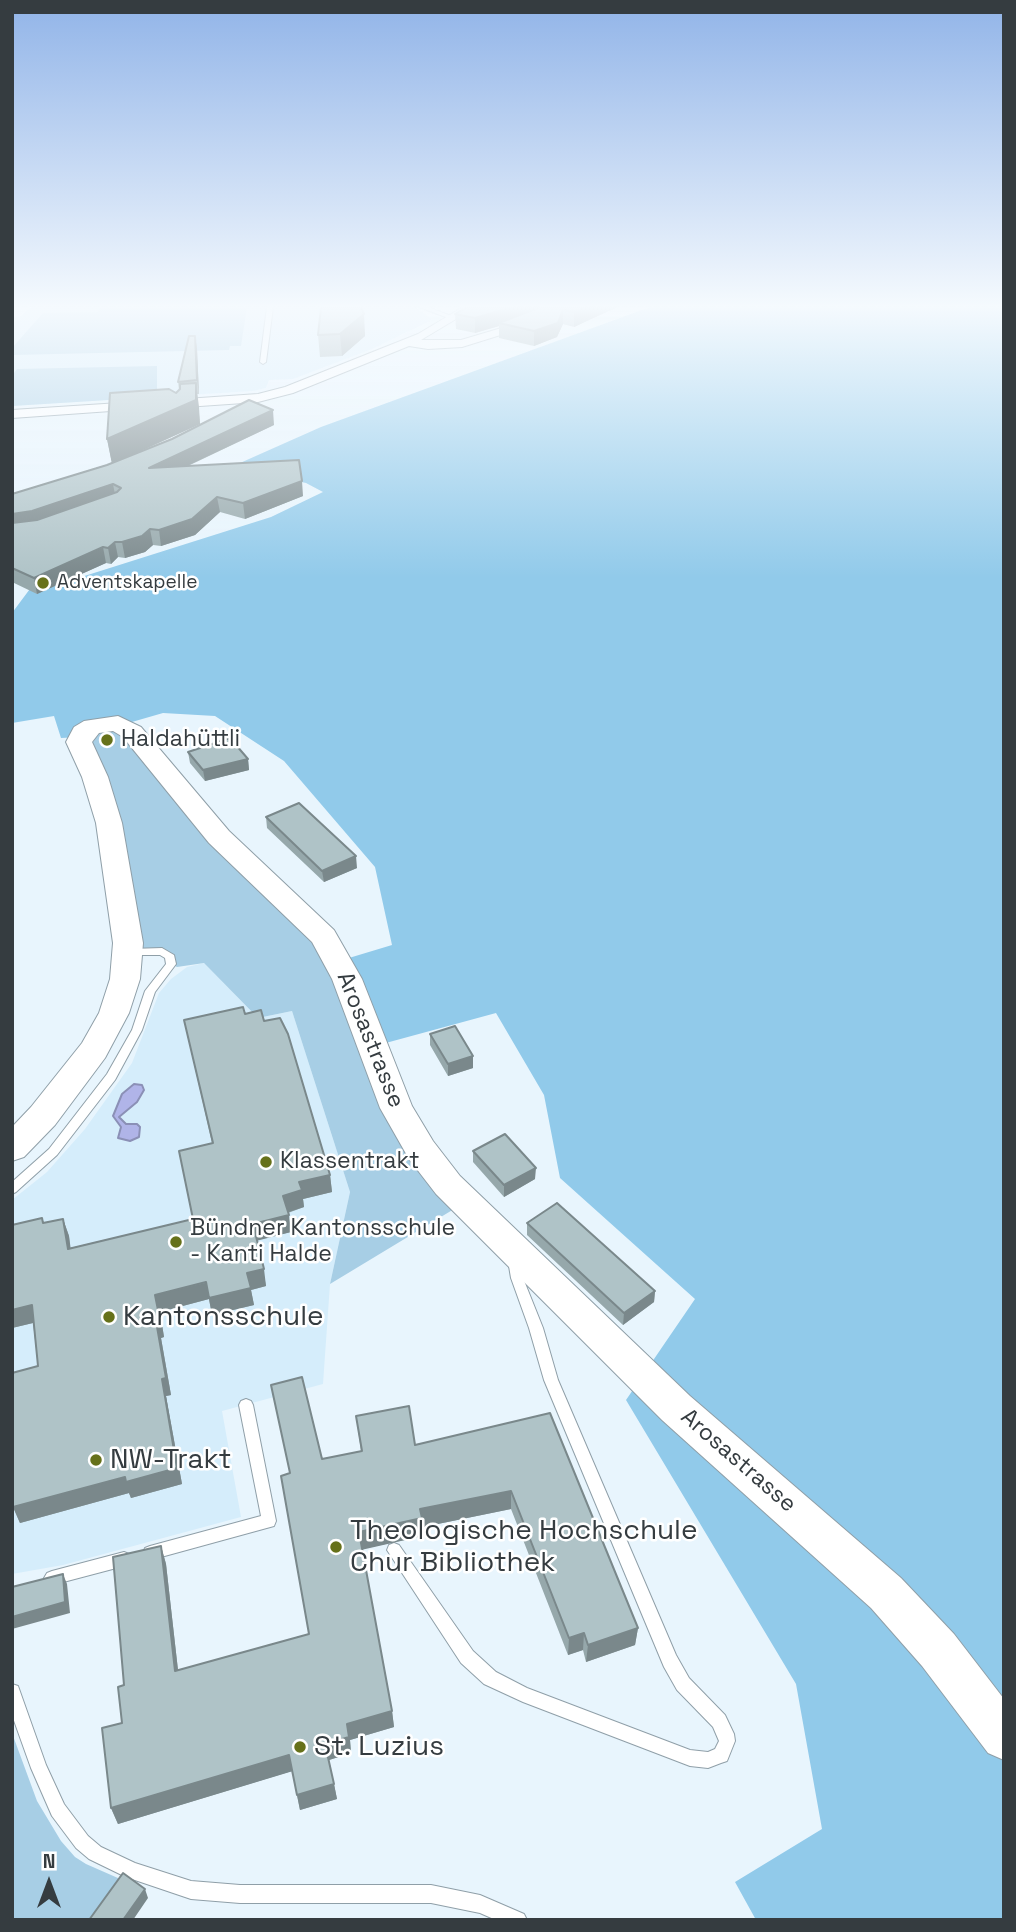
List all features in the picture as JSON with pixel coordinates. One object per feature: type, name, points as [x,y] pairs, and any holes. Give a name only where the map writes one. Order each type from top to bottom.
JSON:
[{"type":"main road","name":"Arosastrasse","points":[[12,1148],[50,1108],[94,1050],[118,1002],[128,953],[109,824],[98,784],[79,742],[87,729],[110,722],[129,728],[201,817],[324,937],[347,979],[386,1087],[407,1129],[448,1185],[676,1408],[886,1593],[938,1650],[1004,1737]]},
{"type":"street","points":[[12,414],[178,408],[256,397]]},
{"type":"street","points":[[235,415],[243,409],[247,399]]},
{"type":"lane","points":[[12,1189],[53,1152],[111,1077],[137,1030],[150,991],[171,964],[170,957],[162,951],[128,953]]},
{"type":"lane","points":[[394,1550],[467,1657],[491,1678],[523,1694],[690,1758],[708,1760],[721,1755],[727,1741],[723,1727],[683,1684],[670,1661],[551,1380],[536,1328],[517,1278],[513,1250]]},
{"type":"lane","points":[[39,1582],[269,1521],[246,1405]]},
{"type":"lane","points":[[12,1692],[39,1768],[58,1810],[82,1842],[95,1853],[132,1871],[191,1891],[240,1894],[431,1894],[480,1904],[518,1920]]},
{"type":"shaded area","points":[[12,397],[154,397],[12,406]]},
{"type":"shaded area","points":[[12,397],[154,397],[12,406]]},
{"type":"shaded area","points":[[403,397],[1004,397],[1004,1920],[756,1920],[735,1882],[822,1829],[796,1684],[626,1400],[695,1299],[560,1178],[544,1095],[496,1013],[371,1047],[339,961],[392,945],[375,867],[284,761],[215,716],[163,713],[80,737],[61,738],[54,716],[12,723],[12,613],[50,562],[75,579],[271,517],[323,492],[306,483],[231,467],[321,427]]},
{"type":"shaded area","points":[[110,722],[304,917],[386,1087],[464,1203],[330,1284],[350,1192],[292,1011],[258,1018],[204,963],[177,967],[171,964],[167,954],[128,953],[80,737]]},
{"type":"shaded area","name":"Bündner Kantonsschule - Kanti Halde","points":[[204,963],[258,1018],[292,1011],[350,1192],[330,1284],[323,1384],[222,1411],[241,1517],[63,1565],[12,1574],[12,1200],[47,1172],[85,1129],[132,1063],[159,993],[187,967]]},
{"type":"shaded area","points":[[134,1084],[142,1085],[144,1090],[137,1102],[119,1117],[126,1124],[137,1124],[140,1127],[139,1137],[130,1141],[118,1138],[121,1127],[113,1116],[122,1094]]},
{"type":"shaded area","points":[[12,1733],[37,1801],[61,1841],[75,1857],[86,1864],[127,1882],[100,1920],[12,1920]]},
{"type":"building","points":[[110,397],[196,397],[196,400],[107,439]]},
{"type":"building","points":[[249,400],[273,410],[149,468],[299,460],[302,481],[243,503],[217,497],[192,519],[159,530],[150,529],[142,536],[115,542],[108,548],[103,547],[34,578],[12,568],[12,523],[37,520],[117,492],[121,488],[113,484],[32,511],[12,514],[12,494],[107,465],[172,439]]},
{"type":"building","points":[[230,738],[248,759],[203,770],[188,752]]},
{"type":"building","points":[[299,803],[356,856],[322,871],[266,817]]},
{"type":"building","points":[[243,1007],[245,1014],[261,1010],[264,1021],[280,1018],[288,1034],[330,1175],[299,1182],[302,1190],[283,1196],[289,1215],[253,1224],[264,1269],[247,1273],[251,1288],[209,1298],[206,1282],[155,1295],[160,1320],[156,1321],[166,1378],[162,1379],[177,1468],[126,1482],[125,1477],[13,1507],[12,1373],[38,1366],[32,1305],[12,1310],[12,1225],[42,1218],[43,1223],[63,1219],[68,1249],[193,1219],[179,1151],[213,1143],[184,1020]]},
{"type":"building","points":[[455,1026],[473,1056],[448,1064],[430,1034]]},
{"type":"building","points":[[505,1134],[536,1168],[504,1185],[473,1151]]},
{"type":"building","points":[[557,1203],[655,1291],[624,1313],[527,1223]]},
{"type":"building","points":[[302,1377],[322,1459],[362,1451],[356,1416],[409,1406],[415,1445],[550,1413],[638,1628],[588,1645],[584,1633],[569,1638],[511,1491],[420,1509],[422,1518],[359,1532],[392,1711],[347,1724],[349,1737],[325,1744],[334,1784],[297,1795],[289,1755],[111,1808],[102,1728],[122,1723],[118,1687],[124,1685],[113,1557],[161,1546],[175,1671],[309,1634],[281,1476],[290,1473],[271,1385]]},
{"type":"building","points":[[63,1574],[65,1602],[12,1617],[12,1587]]},
{"type":"building","points":[[123,1873],[145,1889],[123,1920],[89,1920]]},
{"type":"place","name":"Adventskapelle","points":[[43,583]]},
{"type":"place","name":"Haldahüttli","points":[[107,740]]},
{"type":"place","name":"Klassentrakt","points":[[266,1162]]},
{"type":"place","name":"Bündner Kantonsschule - Kanti Halde","points":[[176,1242]]},
{"type":"place","name":"Kantonsschule","points":[[109,1317]]},
{"type":"place","name":"NW-Trakt","points":[[96,1460]]},
{"type":"place","name":"Theologische Hochschule Chur Bibliothek","points":[[336,1547]]},
{"type":"place","name":"St. Luzius","points":[[300,1747]]}]
